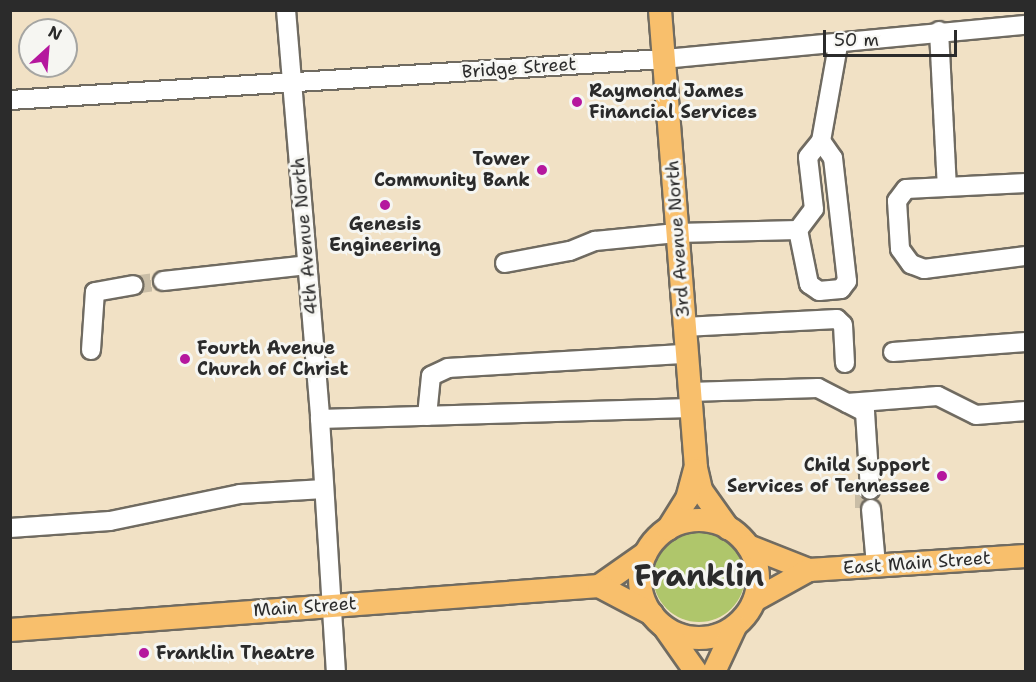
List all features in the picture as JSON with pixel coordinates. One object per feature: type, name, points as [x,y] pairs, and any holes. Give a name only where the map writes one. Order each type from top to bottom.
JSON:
[{"type":"main road","name":"3rd Avenue North","points":[[660,10],[696,468],[701,490],[728,528]]},
{"type":"main road","name":"3rd Avenue North","points":[[668,529],[687,499],[696,468]]},
{"type":"main road","points":[[714,672],[735,627],[755,600],[758,575],[748,546],[728,528],[699,520],[668,529],[646,553],[600,586],[656,618],[677,634],[697,638],[717,636],[735,627]]},
{"type":"main road","name":"East Main Street","points":[[748,546],[809,570]]},
{"type":"main road","points":[[646,553],[641,589],[656,618],[696,672]]},
{"type":"main road","name":"East Main Street","points":[[755,600],[809,570],[1026,556]]},
{"type":"main road","name":"Main Street","points":[[10,630],[600,586]]},
{"type":"street","name":"4th Avenue North","points":[[286,10],[320,419],[336,672]]},
{"type":"street","name":"Bridge Street","points":[[10,100],[664,59],[838,46],[939,31],[1026,25]]},
{"type":"street","points":[[939,31],[947,187]]},
{"type":"street","points":[[821,141],[833,158],[847,281],[840,289],[819,291],[808,284],[798,230],[814,209],[808,157],[821,141],[838,46]]},
{"type":"street","points":[[1026,183],[906,189],[897,201],[900,249],[911,264],[924,269],[1026,256]]},
{"type":"street","points":[[505,264],[570,251],[595,241],[677,233],[798,230]]},
{"type":"street","points":[[163,281],[307,265]]},
{"type":"street","points":[[92,350],[95,292],[133,285]]},
{"type":"street","points":[[684,327],[837,319],[843,325],[845,363]]},
{"type":"street","points":[[893,351],[1026,342]]},
{"type":"street","points":[[427,416],[431,376],[448,368],[686,354]]},
{"type":"street","points":[[320,419],[427,416],[690,400],[818,388],[865,412],[868,499],[876,565]]},
{"type":"street","points":[[847,403],[938,396],[976,415],[1026,411]]},
{"type":"street","points":[[10,528],[110,521],[240,494],[324,489]]},
{"type":"green space","points":[[699,530],[717,534],[731,544],[741,558],[745,576],[741,594],[731,608],[717,618],[699,622],[681,618],[667,608],[657,594],[653,576],[657,558],[667,544],[681,534]]},
{"type":"tunnel","points":[[133,285],[163,281]]},
{"type":"tunnel","points":[[864,490],[864,508]]},
{"type":"place","name":"Raymond James Financial Services","points":[[577,102]]},
{"type":"place","name":"Tower Community Bank","points":[[542,170]]},
{"type":"place","name":"Genesis Engineering","points":[[385,205]]},
{"type":"place","name":"Fourth Avenue Church of Christ","points":[[185,359]]},
{"type":"place","name":"Child Support Services of Tennessee","points":[[942,476]]},
{"type":"place","name":"Franklin Theatre","points":[[144,653]]},
{"type":"district","name":"Franklin","points":[[699,576]]}]
